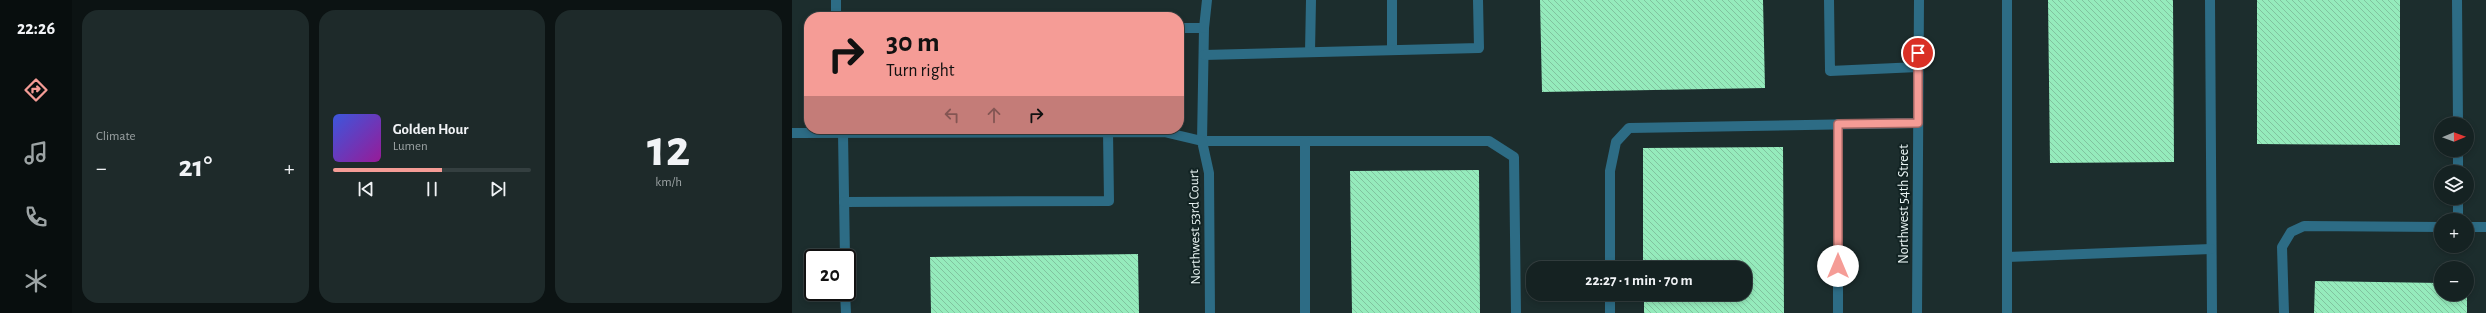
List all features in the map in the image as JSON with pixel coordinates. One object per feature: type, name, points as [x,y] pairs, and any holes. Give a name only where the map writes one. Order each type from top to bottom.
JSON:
[{"type":"street","points":[[836,0],[836,12]]},
{"type":"street","name":"Northwest 53rd Court","points":[[1207,0],[1204,28],[1202,140],[1209,173],[1210,313]]},
{"type":"street","points":[[1310,52],[1311,0]]},
{"type":"street","points":[[1392,0],[1392,50]]},
{"type":"street","points":[[1204,55],[1479,48],[1478,0]]},
{"type":"street","points":[[1828,0],[1830,71],[1918,67]]},
{"type":"street","name":"Northwest 54th Street","points":[[1917,313],[1918,0]]},
{"type":"street","points":[[2007,0],[2007,313]]},
{"type":"street","points":[[2210,0],[2212,313]]},
{"type":"street","points":[[2457,0],[2458,117]]},
{"type":"street","points":[[1184,28],[1204,28]]},
{"type":"street","points":[[1610,261],[1610,171],[1616,142],[1629,128],[1918,123]]},
{"type":"street","points":[[1838,124],[1838,313]]},
{"type":"street","points":[[792,134],[804,134]]},
{"type":"street","points":[[843,134],[845,249]]},
{"type":"street","points":[[844,202],[1109,202],[1108,134]]},
{"type":"street","points":[[1174,134],[1202,140],[1489,141],[1514,157],[1516,313]]},
{"type":"street","points":[[1305,141],[1305,313]]},
{"type":"street","points":[[2284,313],[2282,246],[2290,232],[2304,226],[2434,226]]},
{"type":"street","points":[[2474,227],[2486,227]]},
{"type":"street","points":[[2007,257],[2211,249]]},
{"type":"street","points":[[845,301],[846,313]]},
{"type":"street","points":[[1610,301],[1610,313]]},
{"type":"building","points":[[1540,0],[1763,0],[1765,88],[1542,92]]},
{"type":"building","points":[[2048,0],[2173,0],[2174,162],[2050,163]]},
{"type":"building","points":[[2257,0],[2400,0],[2400,145],[2257,144]]},
{"type":"building","points":[[1783,147],[1784,313],[1644,313],[1644,301],[1752,301],[1752,261],[1643,261],[1643,148]]},
{"type":"building","points":[[1479,170],[1480,313],[1352,313],[1350,171]]},
{"type":"building","points":[[1138,254],[1139,313],[931,313],[930,257]]},
{"type":"building","points":[[2315,281],[2434,283],[2434,301],[2467,301],[2467,313],[2314,313]]},
{"type":"route","points":[[1838,266],[1838,124],[1918,123],[1918,53]]}]
